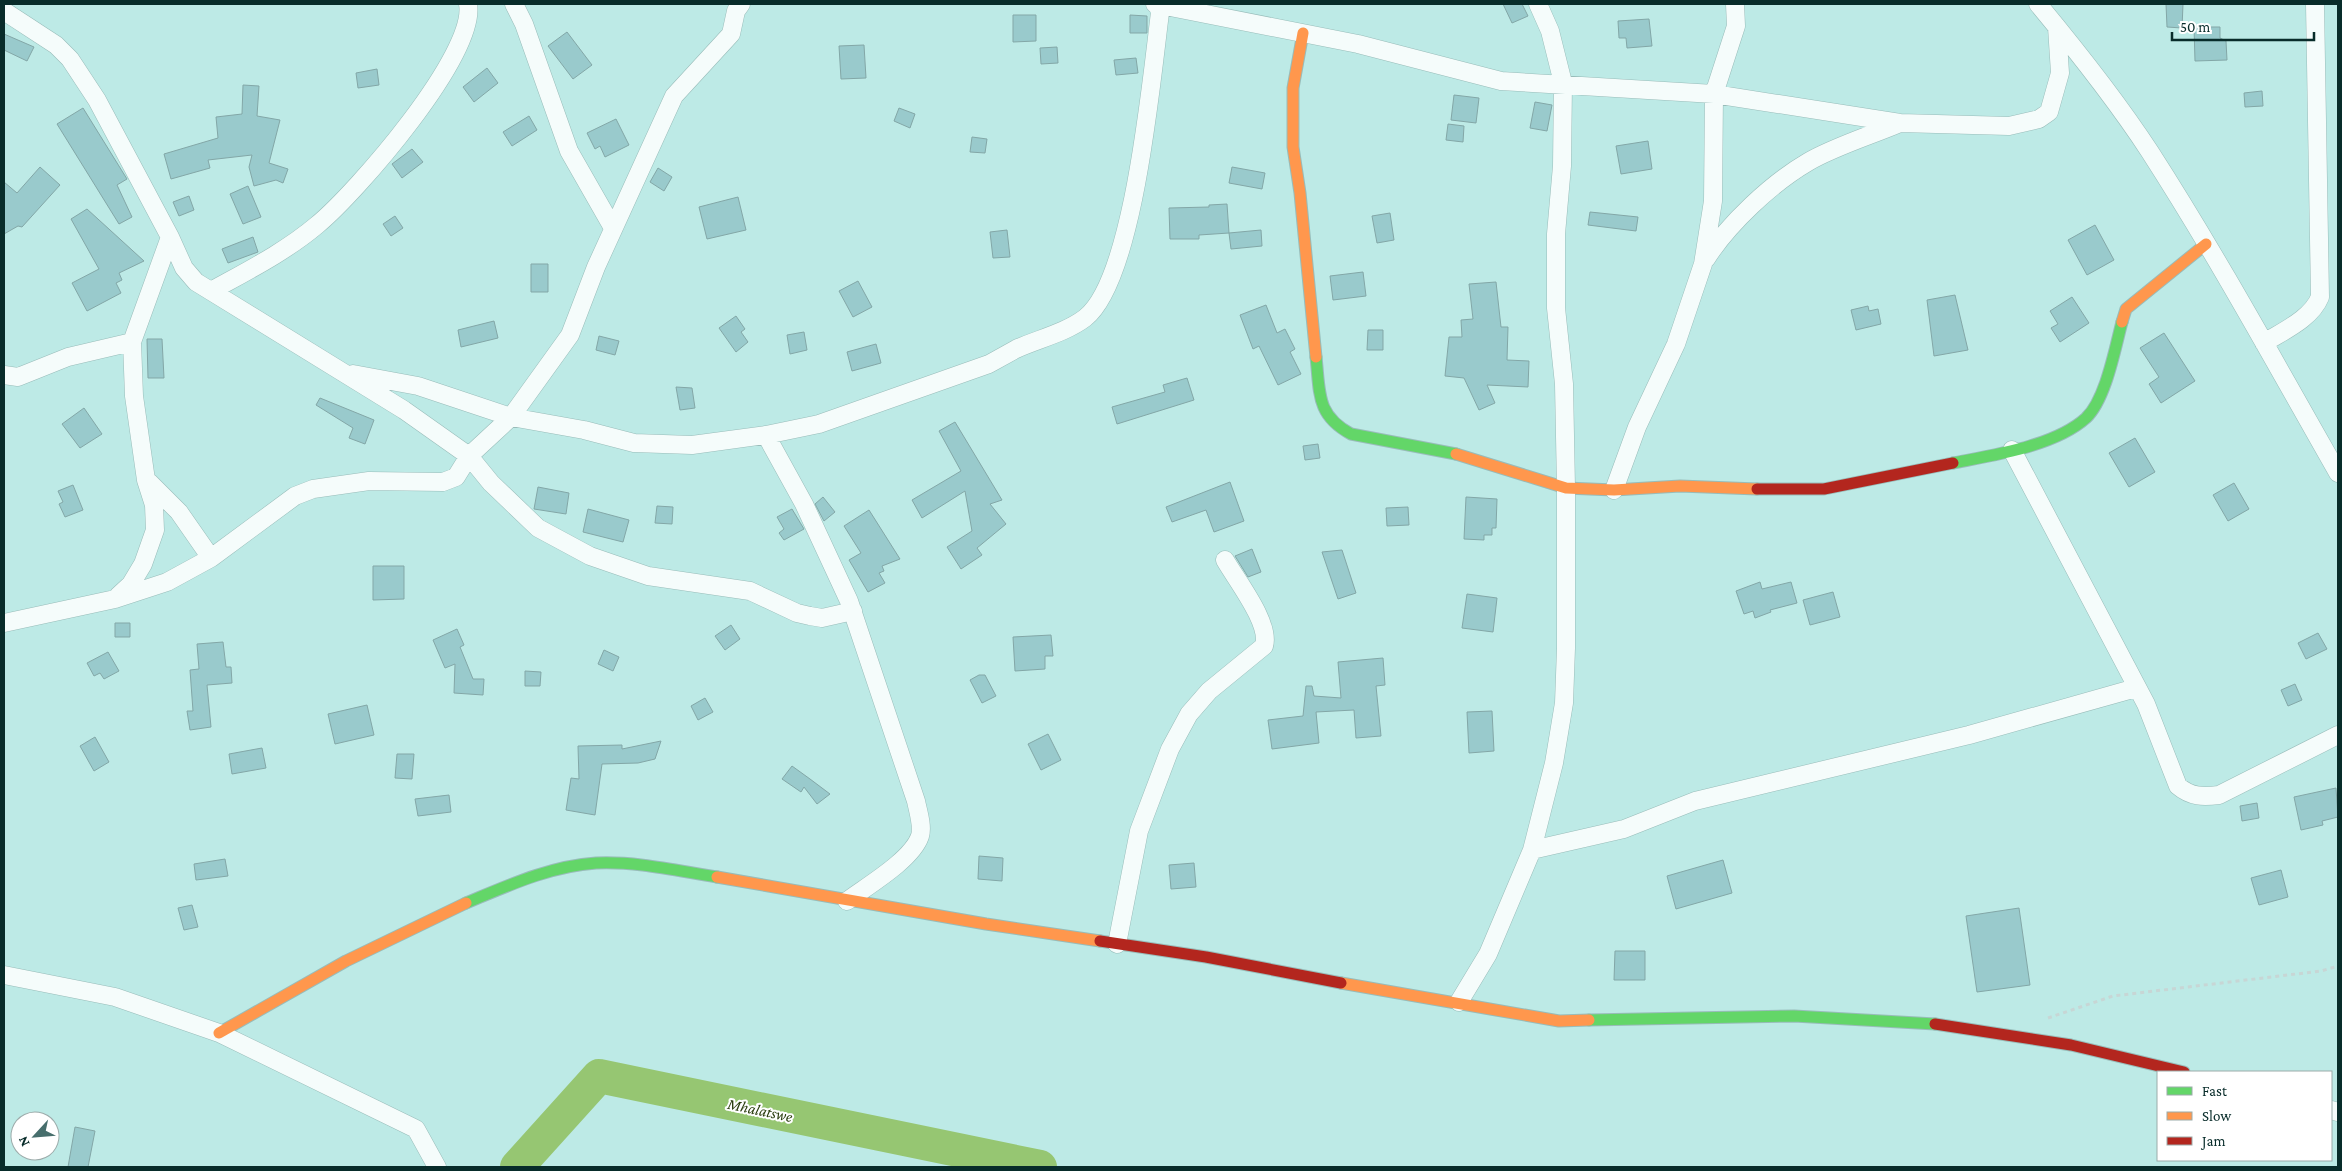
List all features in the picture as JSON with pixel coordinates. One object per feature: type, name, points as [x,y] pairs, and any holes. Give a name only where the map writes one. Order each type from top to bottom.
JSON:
[{"type":"street","points":[[210,291],[272,256],[317,225],[368,174],[433,92],[464,31],[468,4]]},
{"type":"street","points":[[514,4],[524,24],[569,151],[613,228]]},
{"type":"street","points":[[345,372],[418,386],[510,417],[584,430],[634,443],[692,445],[766,435],[819,424],[989,364],[1016,350],[1070,327],[1085,318],[1098,304],[1116,262],[1134,200],[1158,4],[1358,44],[1501,81],[1563,83],[1714,94],[1900,123],[2009,126],[2039,119],[2049,112],[2060,72],[2057,27]]},
{"type":"street","points":[[1459,1002],[1488,954],[1532,850],[1554,763],[1564,703],[1566,488],[1564,384],[1556,308],[1556,234],[1562,166],[1563,83],[1550,30],[1538,4]]},
{"type":"street","points":[[1614,490],[1637,427],[1676,344],[1703,264],[1713,201],[1714,94],[1736,26],[1735,4]]},
{"type":"street","points":[[2038,4],[2115,102],[2150,152],[2206,244],[2338,473]]},
{"type":"street","points":[[2264,344],[2308,314],[2316,307],[2320,297],[2315,4]]},
{"type":"street","points":[[4,623],[115,599],[168,582],[211,558],[296,496],[313,489],[369,481],[443,482],[456,477],[469,456],[510,417],[570,334],[613,228],[674,96],[731,34],[736,6]]},
{"type":"street","points":[[4,12],[56,45],[70,59],[96,100],[170,237],[184,268],[196,282],[345,372],[469,456],[491,483],[538,528],[590,556],[648,576],[710,583],[750,591],[810,616],[822,618],[852,611]]},
{"type":"street","points":[[1303,33],[1293,88],[1293,147],[1300,193],[1321,405],[1327,418],[1335,426],[1351,434],[1470,457],[1566,488],[1614,490],[1680,486],[1762,490],[1824,489],[2012,450],[2055,438],[2087,418],[2105,386],[2126,309],[2206,244]]},
{"type":"street","points":[[1703,264],[1717,242],[1758,200],[1808,162],[1900,123]]},
{"type":"street","points":[[115,599],[131,584],[143,564],[155,530],[154,505],[146,480],[134,396],[132,342],[170,237]]},
{"type":"street","points":[[4,375],[18,376],[68,357],[132,342]]},
{"type":"street","points":[[766,435],[804,504],[852,611],[916,801],[921,826],[920,836],[911,851],[847,901]]},
{"type":"street","points":[[2012,450],[2146,704],[2178,786],[2186,793],[2202,797],[2219,795],[2338,735]]},
{"type":"street","points":[[146,480],[179,512],[211,558]]},
{"type":"street","points":[[1118,944],[1139,831],[1170,749],[1189,714],[1209,691],[1264,646],[1267,638],[1262,622],[1225,560]]},
{"type":"street","points":[[1532,850],[1624,829],[1695,801],[1969,735],[2136,688]]},
{"type":"street","points":[[219,1032],[323,972],[422,921],[546,871],[597,863],[637,865],[847,901],[1206,957],[1366,988],[1459,1002],[1559,1021],[1794,1016],[1942,1024],[2071,1045],[2180,1071]]},
{"type":"street","points":[[4,975],[115,997],[219,1032],[416,1129],[437,1167]]},
{"type":"path","points":[[2047,1018],[2113,996],[2321,970],[2338,966]]},
{"type":"building","points":[[1503,4],[1522,4],[1528,16],[1512,23]]},
{"type":"building","points":[[2166,4],[2183,4],[2182,28],[2167,27]]},
{"type":"building","points":[[1013,15],[1036,15],[1036,41],[1013,42]]},
{"type":"building","points":[[1130,15],[1147,16],[1147,33],[1130,33]]},
{"type":"building","points":[[1649,19],[1652,46],[1627,48],[1626,38],[1619,38],[1618,21]]},
{"type":"building","points":[[2194,27],[2220,27],[2220,38],[2226,41],[2227,60],[2195,61]]},
{"type":"building","points":[[567,32],[592,65],[573,79],[548,46]]},
{"type":"building","points":[[4,34],[34,47],[27,61],[4,50]]},
{"type":"building","points":[[864,45],[866,78],[841,79],[839,46]]},
{"type":"building","points":[[1057,47],[1058,63],[1041,64],[1040,48]]},
{"type":"building","points":[[1136,58],[1138,73],[1116,75],[1114,60]]},
{"type":"building","points":[[487,68],[498,83],[474,102],[463,87]]},
{"type":"building","points":[[377,69],[379,85],[358,88],[356,73]]},
{"type":"building","points":[[243,85],[259,86],[257,116],[280,120],[269,163],[288,169],[283,183],[276,180],[254,186],[249,167],[252,155],[208,160],[210,168],[171,179],[164,154],[218,138],[216,117],[242,114]]},
{"type":"building","points":[[2262,91],[2263,106],[2245,107],[2244,93]]},
{"type":"building","points":[[1454,95],[1479,98],[1476,123],[1451,120]]},
{"type":"building","points":[[1535,102],[1552,105],[1547,131],[1530,128]]},
{"type":"building","points":[[83,108],[127,179],[117,185],[132,217],[119,224],[57,124]]},
{"type":"building","points":[[899,108],[915,114],[910,128],[894,121]]},
{"type":"building","points":[[529,116],[537,130],[512,146],[503,132]]},
{"type":"building","points":[[616,119],[629,145],[605,157],[600,146],[595,149],[587,133]]},
{"type":"building","points":[[1448,124],[1464,126],[1463,142],[1446,140]]},
{"type":"building","points":[[972,137],[987,139],[985,153],[970,152]]},
{"type":"building","points":[[1648,141],[1652,169],[1621,174],[1616,146]]},
{"type":"building","points":[[412,149],[423,162],[402,178],[392,164]]},
{"type":"building","points":[[40,167],[60,185],[22,227],[18,226],[4,234],[4,182],[17,193]]},
{"type":"building","points":[[1232,167],[1265,173],[1262,189],[1229,183]]},
{"type":"building","points":[[658,168],[672,177],[664,191],[650,182]]},
{"type":"building","points":[[248,186],[261,217],[243,224],[230,194]]},
{"type":"building","points":[[189,196],[194,210],[179,216],[173,202]]},
{"type":"building","points":[[738,197],[746,230],[707,239],[699,207]]},
{"type":"building","points":[[1227,204],[1229,233],[1199,235],[1199,239],[1170,239],[1169,208],[1209,207],[1209,205]]},
{"type":"building","points":[[87,209],[144,261],[119,273],[122,280],[116,283],[121,293],[87,311],[72,283],[99,269],[71,219]]},
{"type":"building","points":[[1590,212],[1638,217],[1636,231],[1588,225]]},
{"type":"building","points":[[1390,213],[1394,240],[1377,243],[1372,216]]},
{"type":"building","points":[[395,216],[403,228],[391,236],[383,224]]},
{"type":"building","points":[[2095,225],[2114,260],[2087,275],[2068,240]]},
{"type":"building","points":[[1007,230],[1010,257],[993,258],[990,232]]},
{"type":"building","points":[[1261,230],[1262,246],[1231,249],[1229,233]]},
{"type":"building","points":[[253,237],[258,252],[228,263],[222,249]]},
{"type":"building","points":[[531,264],[548,264],[548,292],[531,292]]},
{"type":"building","points":[[1363,272],[1366,296],[1333,300],[1330,276]]},
{"type":"building","points":[[858,281],[872,307],[853,317],[839,291]]},
{"type":"building","points":[[1496,282],[1501,327],[1508,327],[1507,360],[1529,361],[1528,387],[1487,385],[1495,403],[1479,410],[1464,378],[1445,376],[1449,337],[1462,337],[1461,320],[1473,319],[1469,284]]},
{"type":"building","points":[[1955,295],[1968,350],[1934,356],[1927,300]]},
{"type":"building","points":[[2072,297],[2089,323],[2060,342],[2051,328],[2058,324],[2050,311]]},
{"type":"building","points":[[1266,305],[1277,333],[1285,329],[1295,349],[1290,352],[1301,374],[1278,385],[1259,346],[1253,349],[1240,315]]},
{"type":"building","points":[[1868,306],[1869,311],[1878,309],[1881,324],[1856,330],[1851,310]]},
{"type":"building","points":[[736,316],[745,329],[741,332],[748,342],[736,352],[719,328]]},
{"type":"building","points":[[494,321],[498,338],[461,347],[458,330]]},
{"type":"building","points":[[1368,330],[1383,330],[1383,350],[1367,350]]},
{"type":"building","points":[[804,332],[807,350],[790,354],[787,335]]},
{"type":"building","points":[[2164,333],[2195,381],[2161,403],[2149,384],[2159,377],[2140,348]]},
{"type":"building","points":[[599,336],[619,341],[615,355],[596,350]]},
{"type":"building","points":[[147,339],[162,339],[164,378],[148,378]]},
{"type":"building","points":[[876,344],[881,363],[852,371],[847,352]]},
{"type":"building","points":[[1187,378],[1194,400],[1117,424],[1112,407],[1165,392],[1163,385]]},
{"type":"building","points":[[676,387],[692,388],[695,408],[680,410]]},
{"type":"building","points":[[320,398],[374,420],[365,444],[349,438],[353,428],[316,405]]},
{"type":"building","points":[[84,408],[102,434],[80,448],[62,424]]},
{"type":"building","points":[[955,422],[1002,500],[990,504],[1006,524],[977,548],[982,555],[961,569],[947,547],[972,531],[965,491],[922,518],[912,500],[961,471],[939,431]]},
{"type":"building","points":[[2135,438],[2155,472],[2129,487],[2109,453]]},
{"type":"building","points":[[1318,444],[1320,458],[1305,460],[1303,446]]},
{"type":"building","points":[[1230,482],[1244,521],[1214,532],[1206,510],[1172,522],[1166,507]]},
{"type":"building","points":[[2234,483],[2249,509],[2228,521],[2213,495]]},
{"type":"building","points":[[73,485],[83,510],[65,517],[59,504],[63,502],[58,491]]},
{"type":"building","points":[[538,487],[569,493],[566,514],[534,509]]},
{"type":"building","points":[[823,497],[835,512],[824,521],[815,504]]},
{"type":"building","points":[[1466,497],[1497,499],[1496,528],[1492,528],[1492,535],[1484,535],[1484,540],[1464,539]]},
{"type":"building","points":[[657,506],[673,507],[672,524],[655,523]]},
{"type":"building","points":[[1408,507],[1409,525],[1387,526],[1386,508]]},
{"type":"building","points":[[588,509],[629,520],[623,542],[583,532]]},
{"type":"building","points":[[792,509],[804,529],[784,540],[779,533],[784,529],[777,517]]},
{"type":"building","points":[[869,510],[900,559],[882,566],[884,571],[879,573],[885,583],[868,592],[849,560],[861,553],[844,526]]},
{"type":"building","points":[[1252,549],[1261,572],[1248,577],[1235,556]]},
{"type":"building","points":[[1342,550],[1356,593],[1338,599],[1322,552]]},
{"type":"building","points":[[373,566],[404,566],[404,599],[373,600]]},
{"type":"building","points":[[1760,582],[1762,589],[1791,582],[1797,603],[1770,610],[1771,612],[1755,618],[1753,611],[1744,614],[1736,591]]},
{"type":"building","points":[[1833,592],[1840,617],[1810,625],[1803,600]]},
{"type":"building","points":[[1467,594],[1497,598],[1493,632],[1462,628]]},
{"type":"building","points":[[115,623],[130,623],[130,637],[115,637]]},
{"type":"building","points":[[731,625],[740,639],[725,650],[715,636]]},
{"type":"building","points":[[457,629],[464,645],[460,647],[473,679],[484,679],[483,695],[454,693],[455,664],[445,668],[433,640]]},
{"type":"building","points":[[2318,633],[2327,649],[2306,659],[2298,643]]},
{"type":"building","points":[[1051,635],[1053,656],[1045,656],[1045,669],[1015,671],[1013,637]]},
{"type":"building","points":[[223,642],[226,667],[231,667],[232,683],[207,685],[211,727],[190,730],[187,711],[193,711],[190,670],[199,669],[197,644]]},
{"type":"building","points":[[604,650],[619,657],[613,671],[598,664]]},
{"type":"building","points":[[108,652],[119,671],[104,679],[100,673],[94,676],[87,663]]},
{"type":"building","points":[[1383,658],[1385,685],[1376,686],[1381,736],[1356,738],[1354,710],[1316,712],[1319,743],[1272,749],[1268,720],[1303,716],[1306,686],[1312,686],[1314,696],[1341,698],[1338,662]]},
{"type":"building","points":[[525,671],[541,672],[540,686],[525,686]]},
{"type":"building","points":[[979,675],[985,675],[996,696],[982,703],[970,680]]},
{"type":"building","points":[[2295,684],[2302,700],[2288,706],[2281,690]]},
{"type":"building","points":[[705,698],[713,712],[698,720],[691,706]]},
{"type":"building","points":[[367,705],[374,735],[335,744],[328,714]]},
{"type":"building","points":[[1492,711],[1494,751],[1469,753],[1467,712]]},
{"type":"building","points":[[1048,734],[1061,760],[1041,770],[1028,744]]},
{"type":"building","points":[[95,737],[109,762],[94,771],[80,746]]},
{"type":"building","points":[[661,741],[655,759],[638,763],[602,764],[595,815],[566,810],[571,778],[579,779],[578,746],[622,745],[622,749]]},
{"type":"building","points":[[262,748],[266,768],[232,774],[229,754]]},
{"type":"building","points":[[397,754],[414,754],[412,779],[395,778]]},
{"type":"building","points":[[792,766],[830,794],[817,804],[804,787],[801,792],[782,779]]},
{"type":"building","points":[[2336,788],[2338,817],[2322,821],[2323,825],[2301,830],[2294,797]]},
{"type":"building","points":[[449,795],[451,812],[418,816],[415,799]]},
{"type":"building","points":[[2257,803],[2259,818],[2242,821],[2240,806]]},
{"type":"building","points":[[979,856],[1003,858],[1002,881],[978,879]]},
{"type":"building","points":[[225,859],[228,876],[196,880],[194,864]]},
{"type":"building","points":[[1723,860],[1732,893],[1676,909],[1667,876]]},
{"type":"building","points":[[1194,863],[1196,887],[1171,889],[1169,865]]},
{"type":"building","points":[[2281,870],[2288,897],[2259,905],[2251,878]]},
{"type":"building","points":[[192,905],[198,927],[184,930],[178,908]]},
{"type":"building","points":[[2019,908],[2030,985],[1977,992],[1966,916]]},
{"type":"building","points":[[1615,951],[1645,951],[1645,980],[1614,980]]},
{"type":"building","points":[[75,1127],[95,1131],[88,1167],[68,1167]]},
{"type":"waterway","name":"Mhalatswe","points":[[517,1167],[599,1076],[1040,1167]]},
{"type":"traffic: fast","points":[[1953,463],[2005,453],[2041,442],[2058,436],[2086,418],[2099,399],[2104,386],[2122,322]]},
{"type":"traffic: fast","points":[[1316,357],[1322,402],[1331,419],[1340,427],[1351,434],[1456,454]]},
{"type":"traffic: fast","points":[[466,903],[545,872],[596,863],[642,865],[717,877]]},
{"type":"traffic: fast","points":[[1589,1020],[1794,1016],[1935,1024]]},
{"type":"traffic: slow","points":[[1303,33],[1293,88],[1293,147],[1300,193],[1316,357]]},
{"type":"traffic: slow","points":[[2122,322],[2126,309],[2206,244]]},
{"type":"traffic: slow","points":[[1456,454],[1566,488],[1614,490],[1680,486],[1757,489]]},
{"type":"traffic: slow","points":[[717,877],[986,924],[1100,941]]},
{"type":"traffic: slow","points":[[219,1033],[346,961],[466,903]]},
{"type":"traffic: slow","points":[[1341,983],[1559,1021],[1589,1020]]},
{"type":"traffic: jam","points":[[1757,489],[1824,489],[1953,463]]},
{"type":"traffic: jam","points":[[1100,941],[1206,957],[1341,983]]},
{"type":"traffic: jam","points":[[1935,1024],[2071,1045],[2180,1071]]}]
